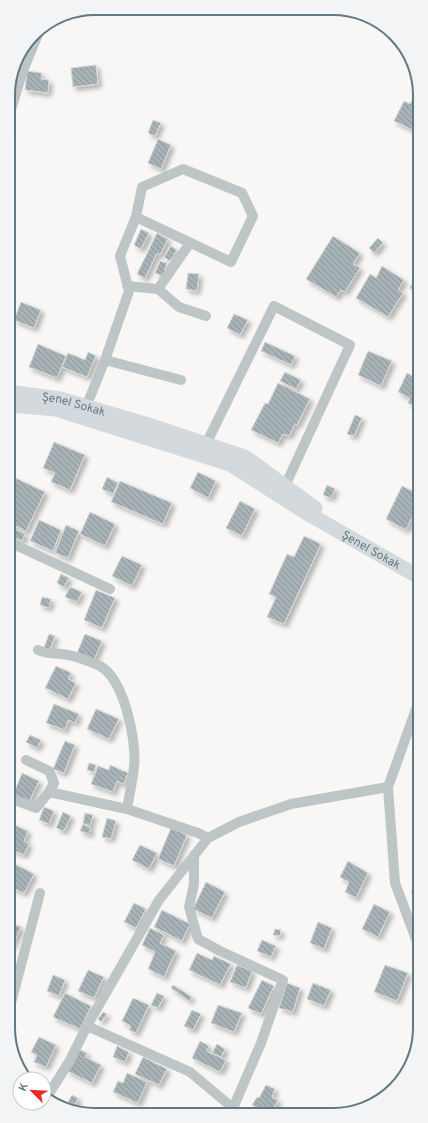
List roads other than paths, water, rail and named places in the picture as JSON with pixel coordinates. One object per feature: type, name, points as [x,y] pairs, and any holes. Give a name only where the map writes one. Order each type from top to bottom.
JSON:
[{"type":"street","points":[[15,96],[22,73],[35,41]]},
{"type":"street","points":[[86,407],[105,360],[129,291],[120,256],[136,217],[142,187],[183,169],[242,193],[253,216],[231,262],[136,217]]},
{"type":"street","points":[[158,289],[190,243]]},
{"type":"street","points":[[127,286],[158,289],[179,307],[206,316]]},
{"type":"street","points":[[206,444],[274,306],[350,345],[285,486]]},
{"type":"street","points":[[105,360],[181,380]]},
{"type":"street","name":"Şenel Sokak","points":[[15,393],[60,399],[155,427],[245,457],[394,564]]},
{"type":"street","name":"Şenel Sokak","points":[[15,406],[56,410],[230,464],[305,512],[394,564]]},
{"type":"street","points":[[15,544],[110,589]]},
{"type":"street","points":[[394,564],[413,574]]},
{"type":"street","points":[[38,650],[47,654],[63,654],[101,667],[114,679],[125,706],[132,731],[134,765],[127,809]]},
{"type":"street","points":[[413,718],[388,787],[395,882],[413,931]]},
{"type":"street","points":[[15,800],[36,808],[49,792],[54,783],[49,771],[26,760]]},
{"type":"street","points":[[52,1087],[69,1062],[87,1026],[159,900],[208,838],[239,822],[291,804],[388,787]]},
{"type":"street","points":[[49,792],[127,809],[198,833],[208,838]]},
{"type":"street","points":[[194,855],[194,884],[189,907],[198,939],[220,951],[283,980],[260,1043],[233,1108]]},
{"type":"street","points":[[15,987],[40,893]]},
{"type":"street","points":[[87,1026],[190,1072],[230,1108]]}]
